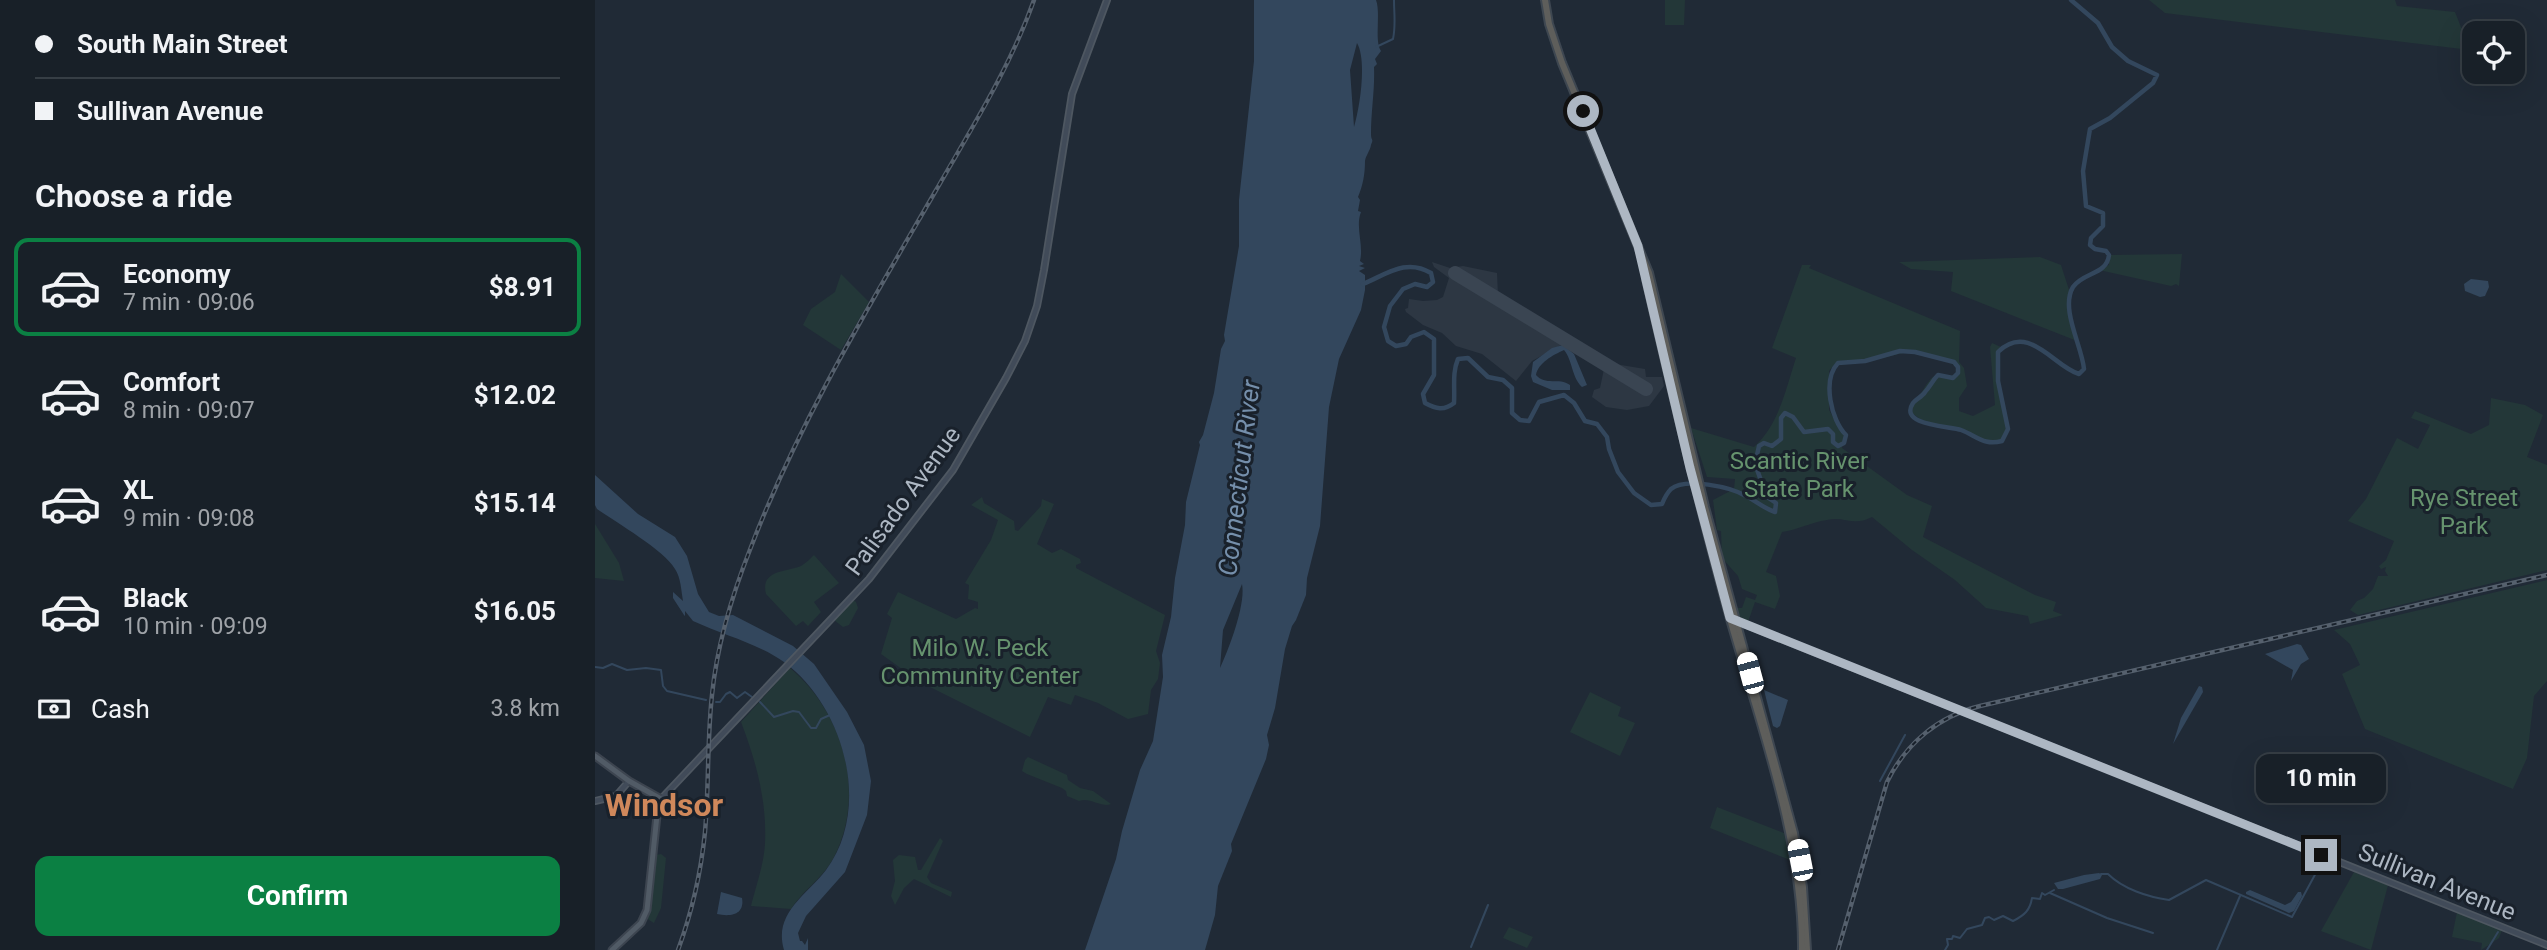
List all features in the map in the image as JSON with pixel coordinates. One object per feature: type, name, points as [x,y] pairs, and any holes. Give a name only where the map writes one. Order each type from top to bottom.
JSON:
[{"type":"highway","points":[[1545,0],[1555,44],[1638,246],[1646,273],[1695,479],[1776,775],[1794,855],[1805,947]]},
{"type":"main road","name":"Palisado Avenue","points":[[661,799],[869,579],[938,491],[965,451],[1024,343],[1042,283],[1072,94],[1107,0]]},
{"type":"main road","name":"Sullivan Avenue","points":[[1733,619],[2547,944]]},
{"type":"main road","points":[[595,756],[629,781],[661,799],[657,811],[645,910],[641,919],[610,950]]},
{"type":"main road","points":[[595,801],[617,795],[629,781]]},
{"type":"shaded area","points":[[1432,262],[1450,268],[1463,266],[1497,273],[1498,295],[1615,364],[1645,369],[1646,377],[1662,377],[1664,386],[1649,406],[1627,410],[1606,407],[1592,397],[1594,390],[1600,388],[1604,369],[1565,343],[1532,361],[1516,381],[1482,354],[1456,346],[1442,333],[1423,325],[1406,312],[1409,299],[1423,301],[1443,297],[1449,278],[1434,267]]},
{"type":"green space","points":[[1665,0],[1685,0],[1684,25],[1665,25]]},
{"type":"green space","points":[[2149,0],[2395,0],[2397,6],[2455,12],[2462,30],[2462,49],[2165,13]]},
{"type":"green space","points":[[2182,254],[2179,286],[2099,270],[2109,265],[2109,255]]},
{"type":"green space","points":[[2040,257],[2061,265],[2071,296],[2070,317],[2077,341],[1951,291],[1953,272],[1911,269],[1899,262]]},
{"type":"green space","name":"Scantic River State Park","points":[[1802,265],[1811,265],[1809,268],[1960,331],[1959,362],[1964,368],[1967,386],[1959,398],[1959,411],[1973,416],[1995,405],[1990,347],[1992,343],[2001,347],[1997,370],[2007,420],[2002,438],[1995,444],[1959,429],[1924,422],[1912,413],[1913,404],[1932,378],[1959,375],[1960,369],[1953,361],[1907,352],[1874,360],[1835,364],[1829,371],[1829,410],[1844,436],[1842,448],[1907,495],[1932,506],[1923,537],[2035,595],[2056,602],[2053,611],[2063,615],[2030,624],[2028,616],[1986,608],[1955,580],[1912,550],[1872,517],[1859,521],[1839,519],[1815,522],[1782,532],[1766,572],[1776,576],[1780,596],[1775,609],[1755,602],[1748,622],[1739,616],[1737,608],[1742,608],[1746,597],[1755,600],[1757,595],[1742,589],[1738,576],[1722,558],[1721,531],[1717,530],[1713,500],[1734,489],[1735,479],[1707,477],[1691,428],[1754,447],[1770,428],[1781,406],[1796,358],[1772,348]]},
{"type":"green space","points":[[841,274],[869,302],[841,350],[803,325],[811,309],[835,292]]},
{"type":"green space","name":"Rye Street Park","points":[[2491,398],[2525,405],[2543,415],[2527,457],[2547,465],[2547,570],[2358,615],[2350,610],[2373,589],[2378,576],[2388,576],[2386,567],[2381,569],[2379,566],[2386,560],[2394,541],[2348,521],[2366,499],[2397,438],[2418,449],[2430,425],[2411,418],[2415,411],[2471,434],[2489,425]]},
{"type":"green space","name":"Milo W. Peck Community Center","points":[[982,497],[984,503],[1014,521],[1015,530],[1018,531],[1041,506],[1042,499],[1054,504],[1037,544],[1052,553],[1061,549],[1080,559],[1081,563],[1076,565],[1076,568],[1165,615],[1156,651],[1160,663],[1158,679],[1151,690],[1148,714],[1128,719],[1098,703],[1075,695],[1071,705],[1048,697],[1030,737],[920,682],[881,654],[892,618],[887,614],[898,592],[956,619],[975,608],[978,609],[978,602],[968,599],[969,585],[965,583],[991,540],[998,520],[971,505]]},
{"type":"green space","points":[[595,524],[619,563],[624,581],[595,578]]},
{"type":"green space","points":[[814,555],[839,583],[814,602],[821,612],[808,626],[803,621],[796,626],[766,594],[765,586],[770,576],[801,566]]},
{"type":"green space","name":"Rye Street Park","points":[[2547,580],[2547,681],[2534,696],[2527,758],[2513,789],[2365,729],[2342,674],[2360,665],[2350,644],[2334,630]]},
{"type":"green space","points":[[853,600],[858,608],[849,625],[843,627],[834,620]]},
{"type":"green space","points":[[790,668],[809,687],[836,731],[849,782],[848,808],[843,834],[833,859],[791,909],[751,906],[763,859],[765,827],[759,781],[741,722]]},
{"type":"green space","points":[[1590,692],[1621,707],[1618,716],[1635,723],[1620,756],[1570,732]]},
{"type":"green space","points":[[1028,757],[1067,775],[1068,780],[1080,788],[1093,791],[1111,804],[1079,801],[1067,796],[1062,788],[1027,774],[1022,771]]},
{"type":"green space","points":[[1717,807],[1784,833],[1790,860],[1710,828]]},
{"type":"green space","points":[[940,838],[943,841],[927,877],[931,883],[952,892],[951,897],[914,879],[904,888],[895,905],[891,896],[895,881],[893,860],[899,855],[915,857],[918,870],[921,870]]},
{"type":"green space","points":[[661,854],[666,858],[661,908],[654,923],[646,918],[651,901],[656,855]]},
{"type":"green space","points":[[2354,872],[2388,885],[2371,950],[2321,931]]},
{"type":"green space","points":[[2457,912],[2502,930],[2499,938],[2481,950],[2482,943],[2452,937]]},
{"type":"green space","points":[[1509,927],[1533,937],[1527,948],[1503,938]]},
{"type":"water","name":"Connecticut River","points":[[1254,0],[1376,0],[1381,51],[1375,59],[1377,64],[1374,67],[1372,141],[1358,197],[1358,211],[1361,212],[1360,261],[1364,264],[1359,266],[1365,268],[1359,271],[1365,275],[1365,290],[1361,310],[1339,359],[1329,407],[1320,526],[1307,578],[1306,595],[1285,649],[1275,708],[1267,735],[1269,745],[1266,759],[1231,844],[1232,851],[1218,886],[1215,915],[1205,950],[1085,950],[1116,859],[1140,770],[1153,741],[1163,677],[1162,655],[1171,617],[1186,502],[1225,341],[1239,246],[1239,200],[1254,61]],"holes":[[[1357,43],[1362,72],[1354,127],[1350,70]],[[1242,584],[1242,603],[1220,668],[1223,630]]]},
{"type":"water","points":[[2471,279],[2488,281],[2489,287],[2485,296],[2480,297],[2465,291],[2464,284]]},
{"type":"water","points":[[1563,345],[1574,354],[1587,385],[1582,387],[1578,383],[1564,350],[1543,363],[1536,375],[1544,380],[1566,383],[1570,385],[1570,390],[1552,390],[1533,382],[1533,362],[1552,348]]},
{"type":"water","points":[[595,475],[638,514],[675,537],[687,556],[698,594],[709,612],[719,616],[733,615],[793,646],[814,664],[847,712],[864,745],[871,781],[867,815],[845,872],[806,916],[798,933],[800,941],[805,945],[808,938],[808,950],[784,950],[783,925],[794,906],[826,870],[840,845],[848,817],[849,788],[845,758],[836,730],[805,681],[784,662],[751,644],[693,621],[685,611],[684,615],[673,598],[673,592],[683,601],[680,580],[675,569],[651,545],[597,509]]},
{"type":"water","points":[[2301,645],[2309,659],[2301,664],[2291,681],[2293,670],[2265,654]]},
{"type":"water","points":[[2199,686],[2203,692],[2173,744],[2181,718]]},
{"type":"water","points":[[1764,690],[1788,700],[1777,728],[1773,726]]},
{"type":"water","points":[[2084,875],[2102,875],[2100,879],[2063,889],[2058,889],[2054,883]]},
{"type":"water","points":[[2250,890],[2285,905],[2291,902],[2298,892],[2301,892],[2302,896],[2294,911],[2289,913],[2246,894]]},
{"type":"water","points":[[721,892],[742,898],[739,911],[731,915],[717,914]]},
{"type":"waterway","points":[[1376,47],[1393,39],[1394,0]]},
{"type":"waterway","points":[[1363,284],[1405,267],[1431,273],[1433,282],[1427,287],[1415,284],[1403,289],[1390,306],[1384,327],[1388,341],[1396,346],[1406,344],[1411,337],[1424,332],[1434,339],[1434,375],[1423,394],[1425,403],[1440,408],[1454,403],[1456,364],[1458,359],[1468,358],[1488,377],[1503,380],[1512,388],[1512,413],[1520,420],[1529,421],[1539,402],[1564,395],[1574,403],[1585,421],[1597,424],[1607,437],[1618,472],[1634,493],[1651,505],[1662,504],[1671,489],[1678,485],[1697,484],[1739,493],[1775,512],[1776,503],[1767,497],[1755,464],[1759,446],[1764,443],[1772,446],[1781,439],[1781,418],[1785,413],[1793,417],[1804,432],[1828,429],[1833,434],[1833,442],[1838,446],[1844,443],[1846,435],[1836,420],[1830,400],[1833,370],[1838,363],[1865,361],[1900,351],[1954,362],[1958,367],[1958,373],[1953,378],[1938,375],[1936,377],[1924,394],[1913,403],[1910,411],[1913,416],[1927,424],[1961,430],[1985,441],[2002,441],[2008,429],[1998,381],[1998,352],[2009,344],[2031,344],[2070,370],[2079,374],[2084,369],[2070,317],[2070,296],[2077,282],[2104,266],[2109,255],[2106,251],[2090,245],[2091,238],[2103,226],[2103,213],[2086,206],[2083,171],[2090,129],[2110,118],[2153,83],[2157,75],[2128,61],[2112,47],[2098,23],[2071,0]]},
{"type":"waterway","points":[[595,667],[603,668],[612,664],[627,670],[661,670],[663,686],[667,691],[706,700]]},
{"type":"waterway","points":[[716,702],[720,702],[730,692],[737,698],[745,692],[752,697]]},
{"type":"waterway","points":[[760,702],[774,717],[793,711],[799,712],[811,728],[816,728],[821,719],[830,715]]},
{"type":"waterway","points":[[1880,781],[1905,735]]},
{"type":"waterway","points":[[2101,874],[2108,874],[2136,892],[2169,900],[2206,880],[2292,917],[2323,860]]},
{"type":"waterway","points":[[1945,950],[1947,939],[1952,939],[1953,936],[1960,938],[1967,929],[1982,925],[1985,918],[1994,920],[2003,916],[2013,921],[2026,912],[2032,898],[2040,899],[2042,893],[2045,895],[2054,890]]},
{"type":"waterway","points":[[2050,893],[2107,918],[2153,933]]},
{"type":"waterway","points":[[2217,950],[2240,896]]},
{"type":"waterway","points":[[1471,947],[1488,905]]},
{"type":"waterway","points":[[2487,950],[2498,932]]},
{"type":"runway","points":[[1455,273],[1646,389]]},
{"type":"railway","points":[[678,950],[692,907],[703,847],[714,676],[726,620],[744,565],[770,501],[813,410],[860,322],[989,98],[1034,0]]},
{"type":"railway","points":[[1838,950],[1887,782],[1914,743],[1951,717],[1980,706],[2547,575]]},
{"type":"district","name":"Windsor","points":[[664,805]]},
{"type":"route","points":[[1583,111],[1638,246],[1690,468],[1730,618],[2321,855]]}]
